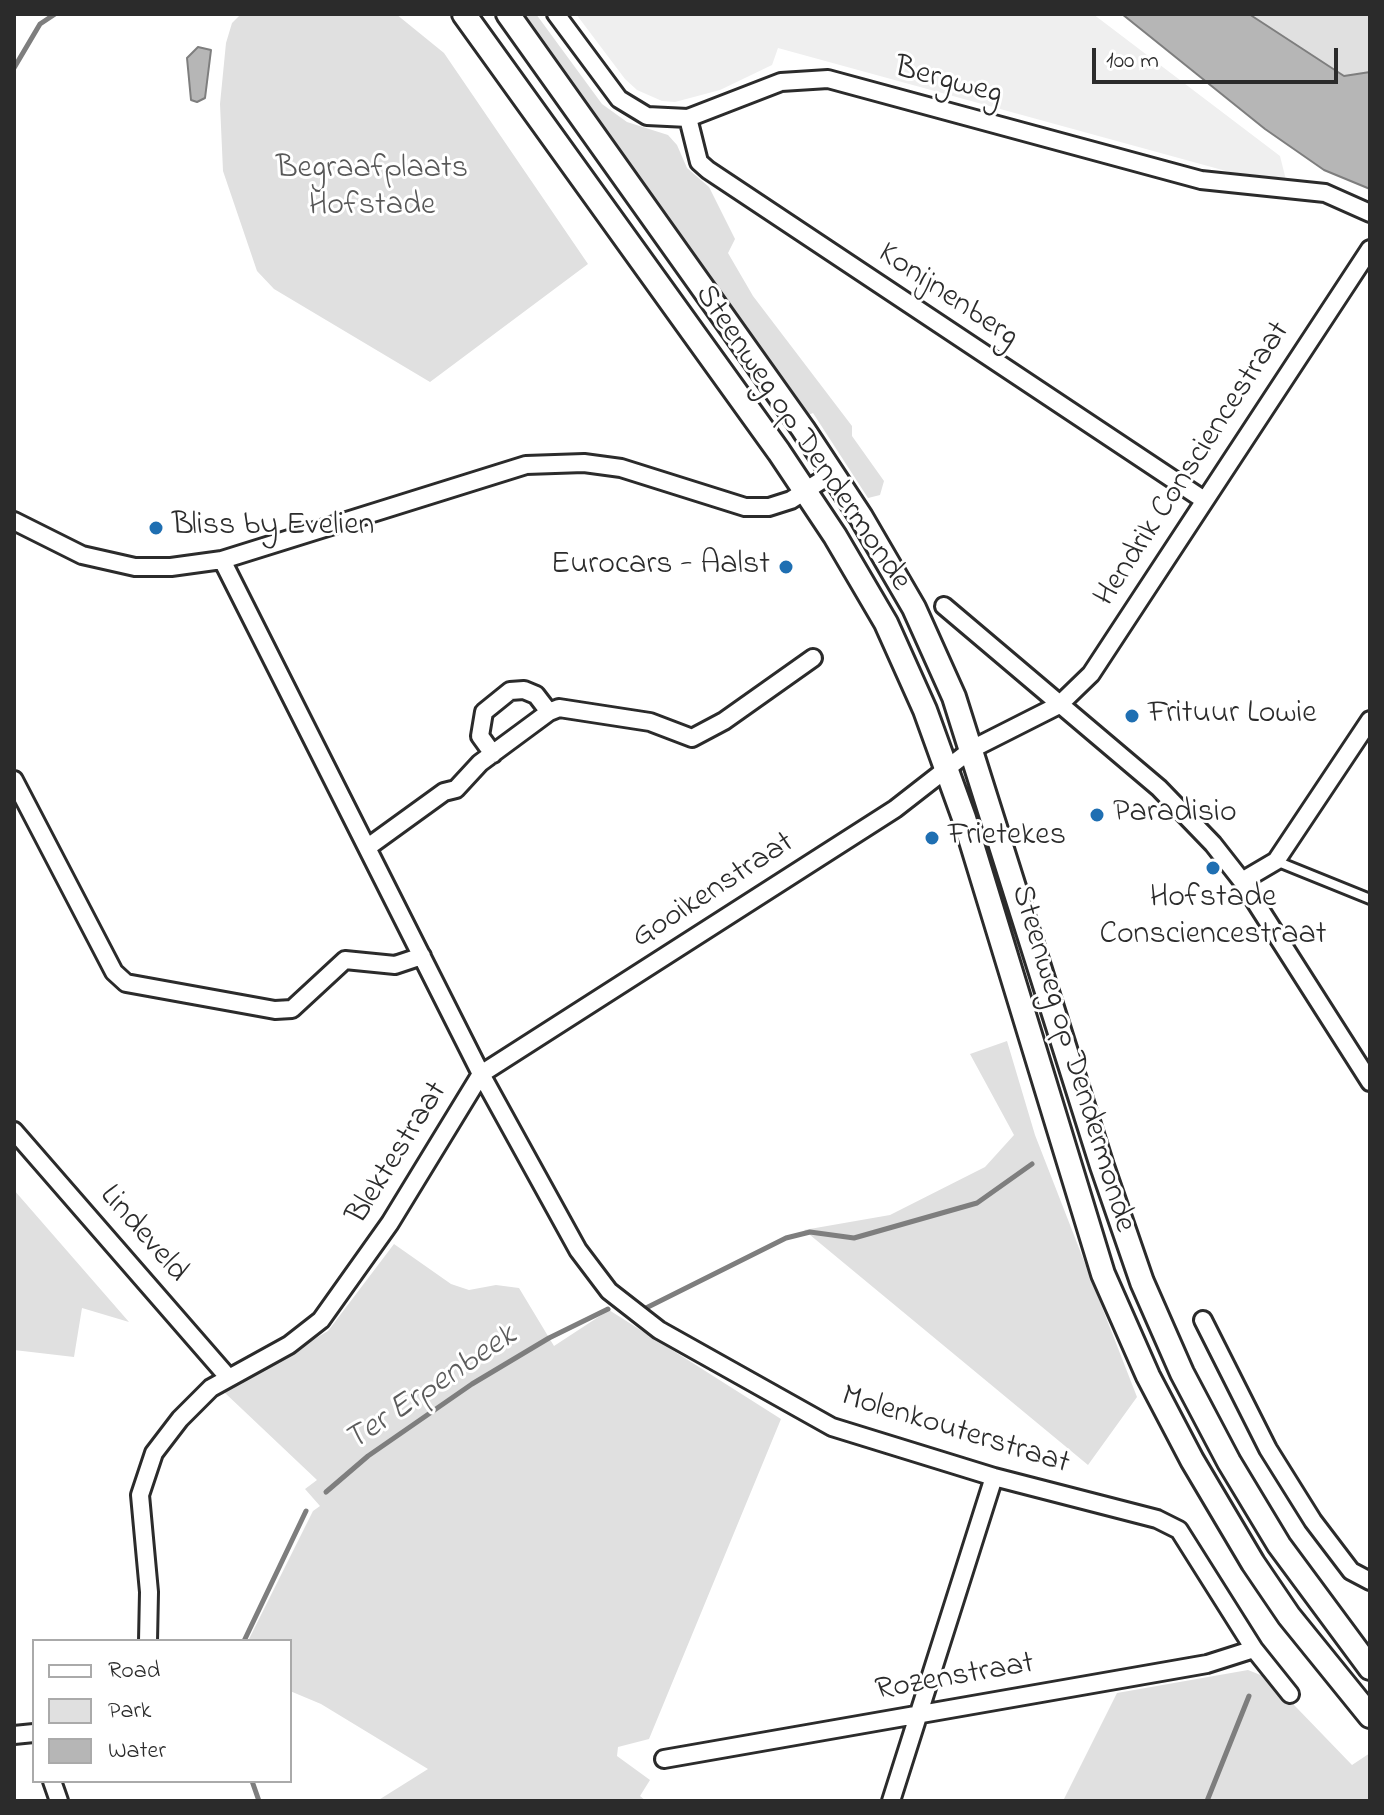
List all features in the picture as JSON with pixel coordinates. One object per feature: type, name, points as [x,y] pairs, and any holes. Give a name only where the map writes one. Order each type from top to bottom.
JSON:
[{"type":"main road","name":"Steenweg op Dendermonde","points":[[464,14],[806,491],[886,623],[925,710],[946,769],[1103,1274],[1148,1376],[1192,1460],[1253,1563],[1298,1628],[1370,1716]]},
{"type":"main road","name":"Steenweg op Dendermonde","points":[[508,14],[833,473],[914,608],[954,697],[972,749],[1102,1166],[1142,1282],[1182,1373],[1229,1462],[1279,1545],[1370,1668]]},
{"type":"street","name":"Bergweg","points":[[556,14],[619,99],[647,116],[688,118],[781,82],[828,79],[1201,180],[1307,189],[1356,204],[1370,213]]},
{"type":"street","name":"Konijnenberg","points":[[688,118],[699,162],[708,170],[1204,500]]},
{"type":"street","name":"Hendrik Consciencestraat","points":[[972,749],[1059,705],[1091,674],[1370,249]]},
{"type":"street","points":[[14,521],[82,555],[135,567],[171,567],[222,560],[505,470],[546,463],[621,468],[745,507],[769,507],[806,491],[833,473]]},
{"type":"street","name":"Blektestraat","points":[[148,1639],[149,1592],[140,1495],[144,1475],[165,1436],[206,1392],[289,1345],[321,1320],[390,1223],[481,1074],[222,560]]},
{"type":"street","points":[[944,606],[1159,788],[1242,881],[1370,1082]]},
{"type":"street","points":[[368,847],[444,792],[456,789],[493,754],[549,712],[559,708],[650,722],[692,738],[724,721],[813,658]]},
{"type":"street","points":[[493,754],[480,736],[484,712],[510,691],[524,690],[536,695],[549,712]]},
{"type":"street","points":[[1242,881],[1276,861],[1370,720]]},
{"type":"street","name":"Gooikenstraat","points":[[481,1074],[895,809],[972,749]]},
{"type":"street","points":[[14,780],[114,972],[126,983],[275,1010],[292,1009],[345,960],[395,965],[422,956]]},
{"type":"street","name":"Molenkouterstraat","points":[[481,1074],[578,1250],[594,1275],[619,1302],[659,1330],[832,1427],[994,1477],[1157,1519],[1179,1530],[1254,1649],[1290,1694]]},
{"type":"street","name":"Lindeveld","points":[[14,1131],[228,1377]]},
{"type":"street","points":[[1203,1320],[1268,1449],[1313,1521],[1351,1571],[1370,1581]]},
{"type":"street","points":[[891,1801],[994,1477]]},
{"type":"street","name":"Rozenstraat","points":[[664,1759],[1207,1664],[1254,1649]]},
{"type":"lane","points":[[1276,861],[1370,899]]},
{"type":"shaded area","points":[[576,14],[1093,14],[1280,156],[1288,188],[778,48],[772,65],[720,90],[675,102],[662,101],[637,90],[625,79]]},
{"type":"green space","name":"Begraafplaats Hofstade","points":[[241,14],[396,14],[444,53],[588,264],[430,382],[274,289],[257,271],[223,171],[220,104],[226,43],[232,23]]},
{"type":"green space","points":[[518,14],[536,14],[602,104],[627,122],[668,135],[677,145],[687,168],[709,187],[735,239],[728,253],[753,296],[852,426],[852,436],[884,481],[880,495],[868,498],[813,413],[806,416]]},
{"type":"green space","points":[[1249,14],[1370,14],[1370,72],[1344,76]]},
{"type":"green space","points":[[1007,1041],[1035,1135],[1137,1397],[1088,1465],[804,1230],[890,1215],[985,1167],[1014,1135],[970,1054]]},
{"type":"green space","points":[[14,1190],[129,1322],[82,1308],[74,1357],[14,1350]]},
{"type":"green space","points":[[394,1244],[451,1284],[469,1290],[496,1285],[519,1288],[554,1346],[609,1310],[781,1419],[649,1739],[618,1747],[617,1756],[650,1780],[640,1796],[646,1801],[377,1801],[428,1769],[321,1704],[292,1692],[292,1639],[249,1639],[313,1511],[320,1506],[305,1489],[317,1480],[224,1392],[328,1331]]},
{"type":"green space","points":[[1248,1670],[1268,1678],[1352,1765],[1370,1753],[1370,1801],[1063,1801],[1117,1693]]},
{"type":"water","points":[[1122,14],[1249,14],[1344,76],[1370,72],[1370,189],[1324,170],[1265,129]]},
{"type":"water","points":[[198,47],[211,50],[205,98],[197,102],[191,100],[187,58]]},
{"type":"waterway","points":[[14,68],[40,24],[55,14]]},
{"type":"waterway","name":"Ter Erpenbeek","points":[[646,1308],[786,1238],[810,1232],[854,1238],[977,1203],[1032,1164]]},
{"type":"waterway","name":"Ter Erpenbeek","points":[[326,1492],[368,1456],[472,1384],[549,1338],[608,1309]]},
{"type":"waterway","name":"Ter Erpenbeek","points":[[245,1639],[306,1511]]},
{"type":"waterway","points":[[1207,1801],[1249,1696]]},
{"type":"waterway","name":"Ter Erpenbeek","points":[[253,1783],[259,1801]]},
{"type":"place","name":"Bliss by Evelien","points":[[156,528]]},
{"type":"place","name":"Eurocars - Aalst","points":[[786,567]]},
{"type":"place","name":"Frituur Lowie","points":[[1132,716]]},
{"type":"place","name":"Paradisio","points":[[1097,815]]},
{"type":"place","name":"Frietekes","points":[[932,838]]},
{"type":"place","name":"Hofstade Consciencestraat","points":[[1213,868]]}]
